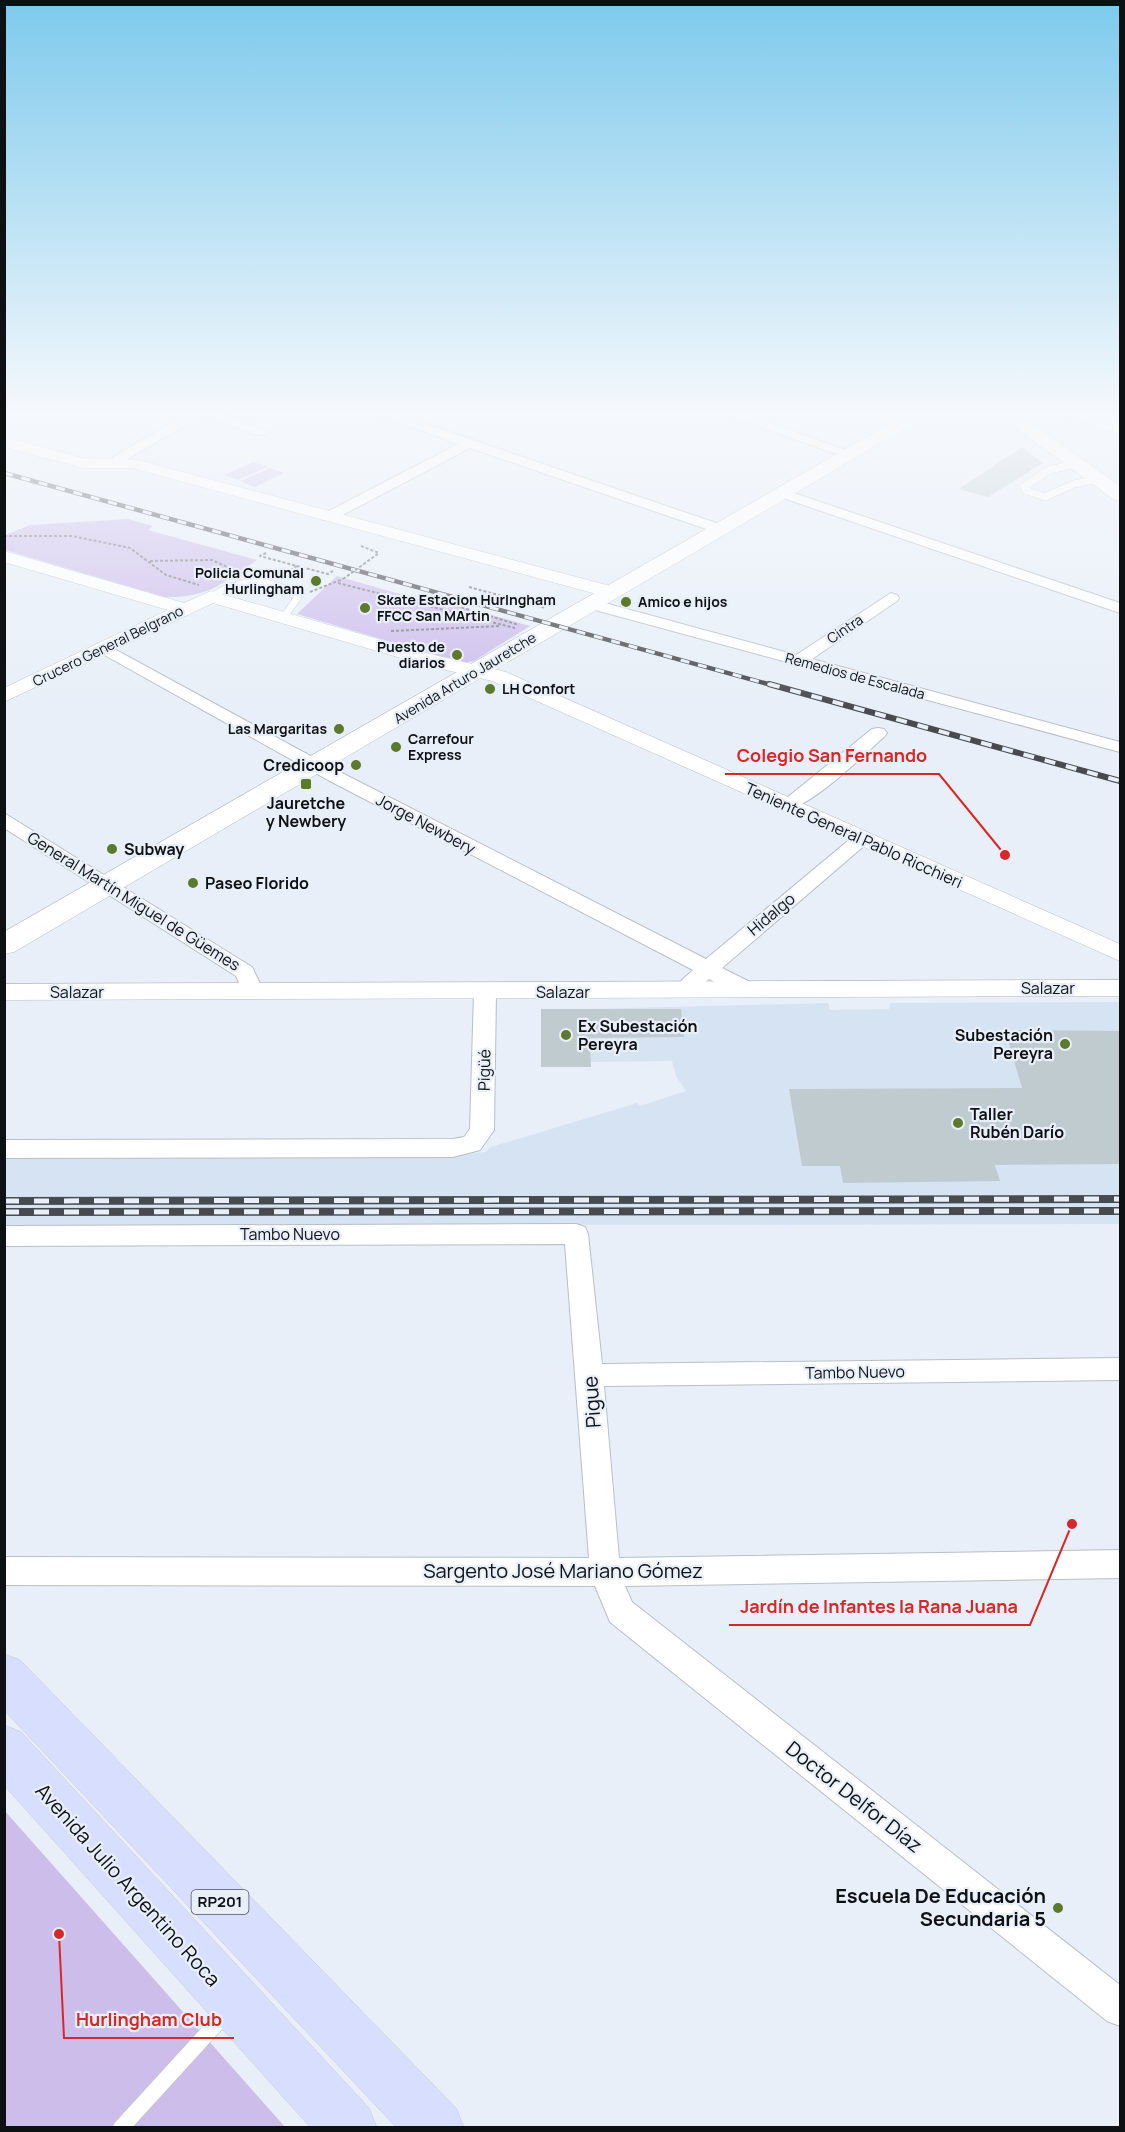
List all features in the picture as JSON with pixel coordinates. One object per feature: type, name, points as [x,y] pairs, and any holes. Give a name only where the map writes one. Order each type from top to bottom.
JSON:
[{"type":"main road","name":"Avenida Arturo Jauretche","points":[[4,945],[479,672],[543,632],[753,510]]},
{"type":"main road","name":"RP201","points":[[4,1676],[436,2127]]},
{"type":"main road","name":"Avenida Julio Argentino Roca","points":[[4,1749],[349,2127]]},
{"type":"street","points":[[308,510],[611,592]]},
{"type":"street","points":[[328,516],[339,510]]},
{"type":"street","points":[[662,510],[720,530]]},
{"type":"street","points":[[833,510],[1120,608]]},
{"type":"street","points":[[4,556],[184,609]]},
{"type":"street","name":"Crucero General Belgrano","points":[[4,696],[184,609],[207,591]]},
{"type":"street","name":"Teniente General Pablo Ricchieri","points":[[207,591],[337,633],[499,676],[1120,953]]},
{"type":"street","name":"Cintra","points":[[799,660],[891,598]]},
{"type":"street","name":"Remedios de Escalada","points":[[581,610],[799,660],[1120,747]]},
{"type":"street","name":"Jorge Newbery","points":[[105,649],[315,766],[750,991]]},
{"type":"street","points":[[787,805],[802,797],[878,733]]},
{"type":"street","name":"General Martín Miguel de Güemes","points":[[4,819],[245,972],[253,992]]},
{"type":"street","name":"Hidalgo","points":[[681,991],[862,839]]},
{"type":"street","name":"Salazar","points":[[4,992],[1120,988]]},
{"type":"street","name":"Pigüé","points":[[4,1149],[453,1148],[472,1144],[482,1130],[485,992]]},
{"type":"street","name":"Tambo Nuevo","points":[[4,1236],[576,1233]]},
{"type":"street","name":"Pigue","points":[[576,1233],[590,1375],[605,1572]]},
{"type":"street","name":"Tambo Nuevo","points":[[590,1375],[1120,1369]]},
{"type":"street","name":"Sargento José Mariano Gómez","points":[[4,1570],[605,1572],[1120,1564]]},
{"type":"street","name":"Doctor Delfor Díaz","points":[[605,1572],[621,1612],[1120,2008]]},
{"type":"lane","points":[[207,591],[238,582],[270,584],[285,588],[298,597],[284,617]]},
{"type":"lane","points":[[121,2127],[234,2003]]},
{"type":"path","points":[[4,536],[72,536],[130,548],[166,575],[207,591]]},
{"type":"path","points":[[298,597],[343,579],[379,553],[361,546]]},
{"type":"path","points":[[266,553],[260,556],[328,574],[333,571]]},
{"type":"path","points":[[149,561],[212,560],[238,572],[229,577]]},
{"type":"path","points":[[270,584],[297,566]]},
{"type":"path","points":[[338,583],[520,629],[510,635]]},
{"type":"path","points":[[469,587],[581,610]]},
{"type":"path","points":[[447,603],[543,632]]},
{"type":"path","points":[[337,633],[507,626]]},
{"type":"shaded area","points":[[128,519],[153,526],[148,530],[257,560],[214,588],[192,595],[165,597],[5,550],[5,535],[30,525]]},
{"type":"shaded area","points":[[337,576],[448,608],[452,604],[530,626],[474,661],[462,663],[297,614]]},
{"type":"shaded area","points":[[1120,1002],[1120,1224],[5,1226],[4,1157],[458,1155],[485,1152],[491,1147],[637,1103],[640,1106],[686,1091],[676,1076],[672,1061],[591,1062],[590,1009],[828,1003],[830,1010],[889,1009],[890,1003]]},
{"type":"shaded area","points":[[4,1810],[285,2127],[5,2127]]},
{"type":"building","points":[[541,1009],[681,1009],[684,1037],[590,1038],[591,1067],[541,1067]]},
{"type":"building","name":"Taller Rubén Darío","points":[[1005,1030],[1120,1031],[1120,1164],[995,1165],[1000,1181],[843,1183],[840,1166],[802,1166],[789,1089],[1022,1088]]},
{"type":"railway","points":[[140,510],[775,686]]},
{"type":"railway","points":[[769,684],[1120,781]]},
{"type":"railway","points":[[4,1201],[1120,1199]]},
{"type":"railway","points":[[4,1212],[1120,1211]]},
{"type":"place","name":"Policia Comunal Hurlingham","points":[[316,581]]},
{"type":"place","name":"Amico e hijos","points":[[626,602]]},
{"type":"place","name":"Skate Estacion Hurlngham FFCC San MArtin","points":[[365,608]]},
{"type":"place","name":"Puesto de diarios","points":[[457,655]]},
{"type":"place","name":"LH Confort","points":[[490,689]]},
{"type":"place","name":"Las Margaritas","points":[[339,729]]},
{"type":"place","name":"Carrefour Express","points":[[396,747]]},
{"type":"place","name":"Credicoop","points":[[356,765]]},
{"type":"place","name":"Jauretche y Newbery","points":[[306,784]]},
{"type":"place","name":"Subway","points":[[112,849]]},
{"type":"place","name":"Colegio San Fernando","points":[[1005,855]]},
{"type":"place","name":"Paseo Florido","points":[[193,883]]},
{"type":"place","name":"Ex Subestación Pereyra","points":[[566,1035]]},
{"type":"place","name":"Subestación Pereyra","points":[[1065,1044]]},
{"type":"place","name":"Taller Rubén Darío","points":[[958,1123]]},
{"type":"place","name":"Jardín de Infantes la Rana Juana","points":[[1072,1524]]},
{"type":"place","name":"Escuela De Educación Secundaria 5","points":[[1058,1908]]},
{"type":"place","name":"Hurlingham Club","points":[[59,1934]]}]
